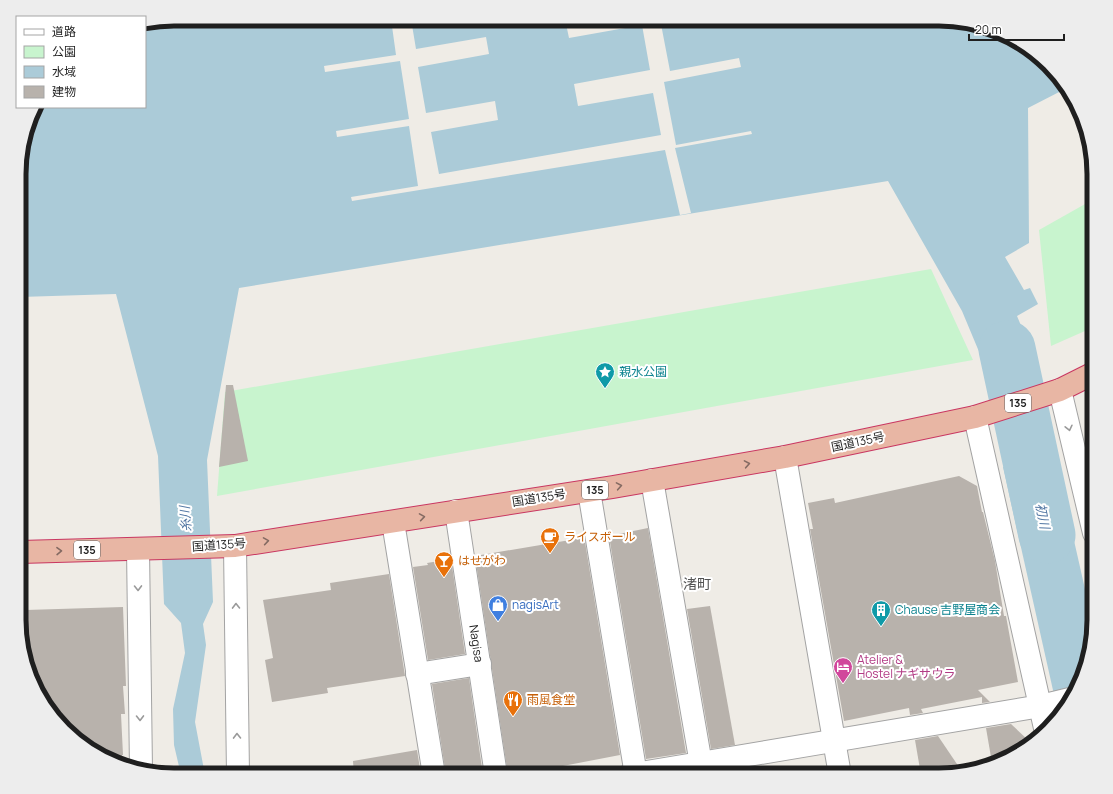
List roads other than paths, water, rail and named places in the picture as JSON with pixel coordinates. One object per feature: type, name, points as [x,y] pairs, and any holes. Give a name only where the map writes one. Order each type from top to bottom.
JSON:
[{"type":"highway","name":"国道135号","points":[[26,552],[235,546],[589,491],[784,457],[975,417],[1060,390],[1087,376]]},
{"type":"street","points":[[1060,390],[1087,504]]},
{"type":"street","points":[[975,417],[1044,725]]},
{"type":"street","points":[[784,457],[839,768]]},
{"type":"street","points":[[652,480],[701,764]]},
{"type":"street","points":[[589,491],[633,768]]},
{"type":"street","name":"Nagisa","points":[[456,511],[495,768]]},
{"type":"street","points":[[392,522],[433,768]]},
{"type":"street","points":[[235,546],[238,768]]},
{"type":"street","points":[[141,764],[146,549]]},
{"type":"street","points":[[417,674],[480,664]]},
{"type":"street","points":[[677,768],[834,740],[1041,706],[1063,701]]},
{"type":"water","name":"糸川","points":[[165,26],[948,26],[977,31],[995,37],[1013,46],[1044,69],[1061,91],[1028,108],[1029,243],[1005,257],[1024,290],[1030,288],[1038,304],[1017,316],[1032,352],[985,366],[962,311],[888,181],[239,288],[207,460],[213,602],[203,624],[206,645],[195,722],[204,768],[179,768],[174,745],[173,709],[185,653],[181,623],[164,604],[158,456],[116,294],[26,297],[27,155],[31,136],[42,108],[146,108],[146,29]]},
{"type":"water","points":[[1054,452],[1087,598],[1087,629],[1082,658],[1072,685],[1057,709],[1003,467]]},
{"type":"waterway","name":"初川","points":[[1007,349],[1047,535]]},
{"type":"place","name":"親水公園","points":[[605,389]]},
{"type":"place","name":"ライスボール","points":[[550,554]]},
{"type":"place","name":"はせがわ","points":[[444,578]]},
{"type":"place","name":"nagisArt","points":[[498,622]]},
{"type":"place","name":"Chause 吉野屋商会","points":[[881,627]]},
{"type":"place","name":"Atelier & Hostel ナギサウラ","points":[[843,684]]},
{"type":"place","name":"雨風食堂","points":[[513,717]]},
{"type":"district","name":"渚町","points":[[697,584]]}]
